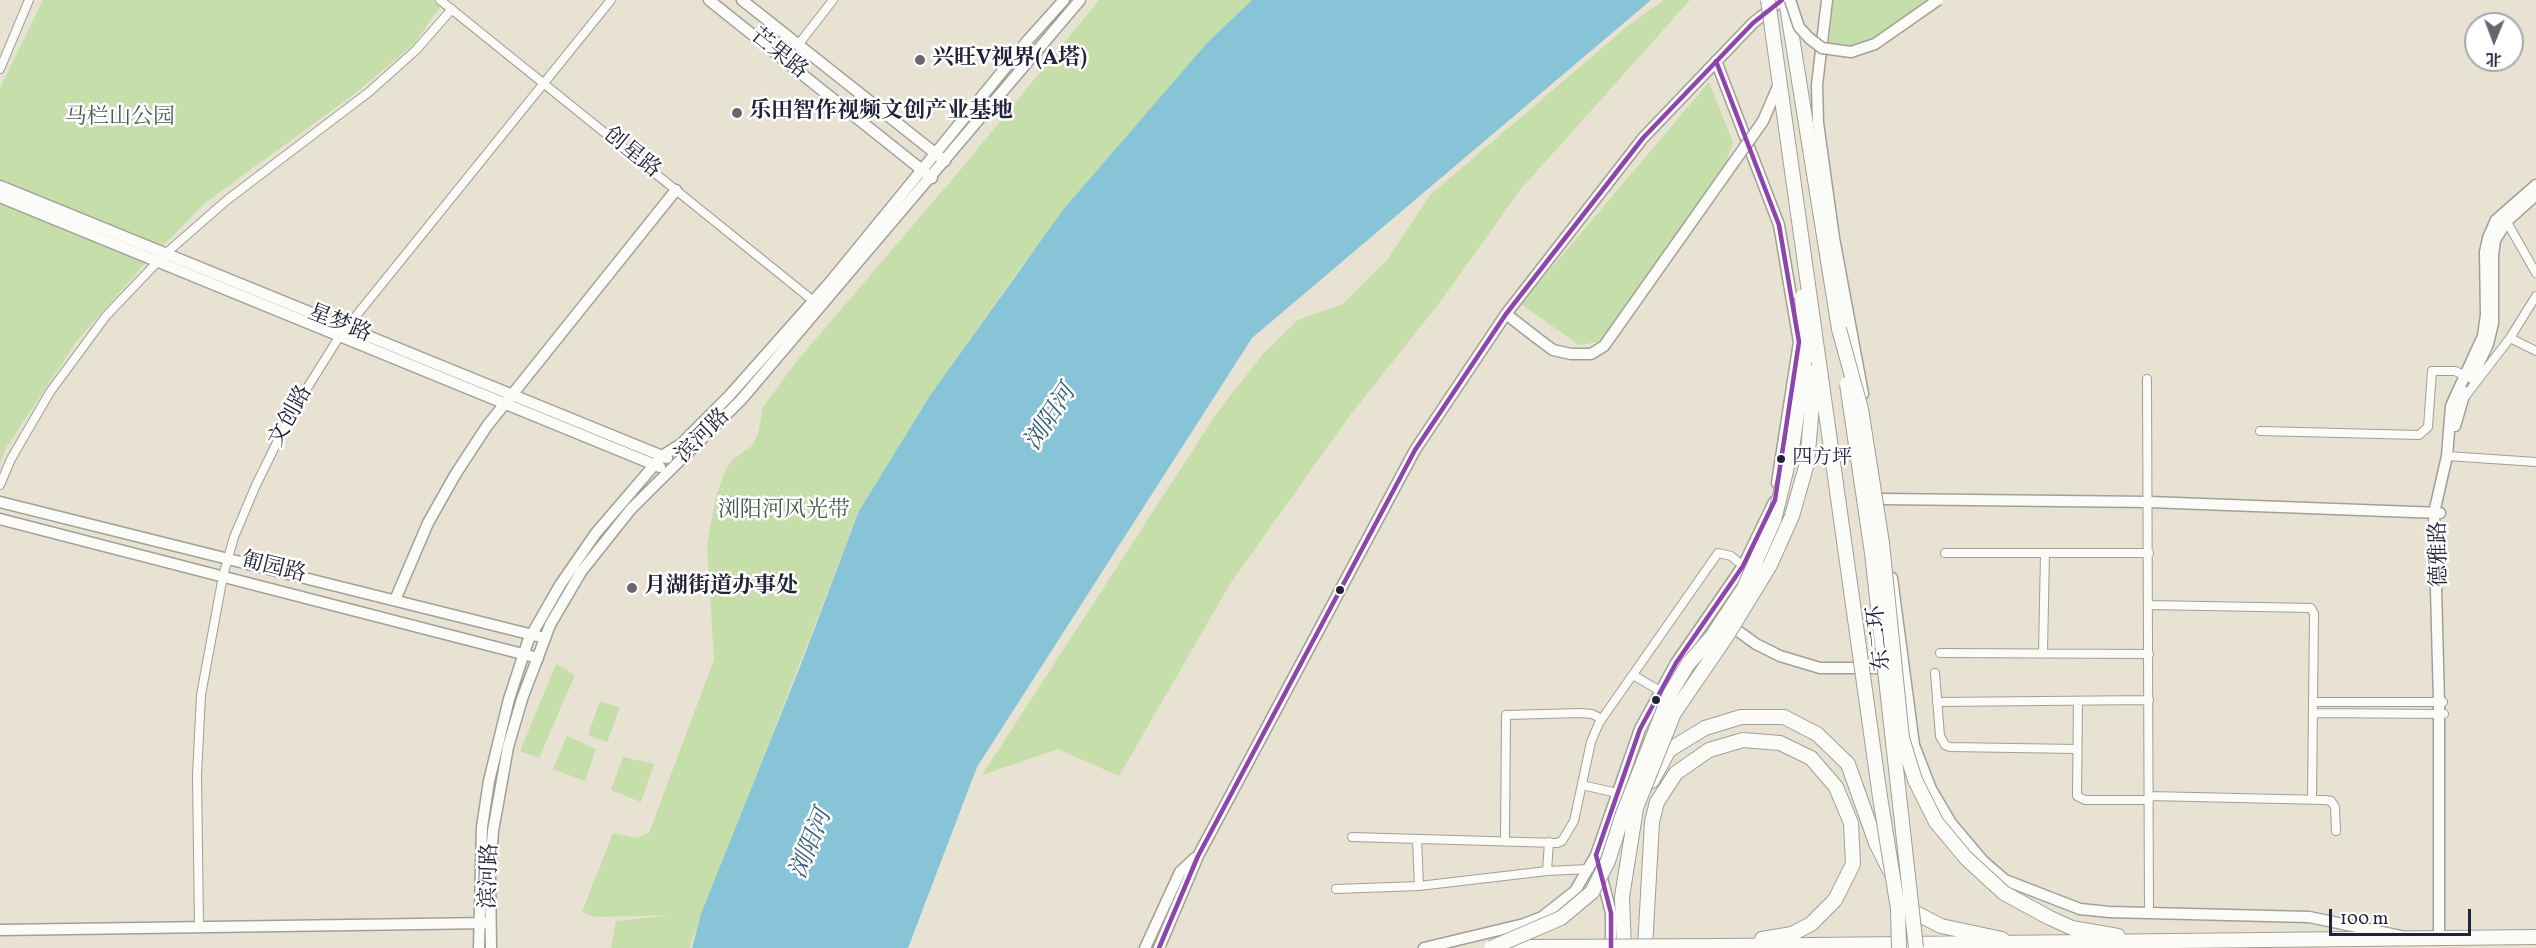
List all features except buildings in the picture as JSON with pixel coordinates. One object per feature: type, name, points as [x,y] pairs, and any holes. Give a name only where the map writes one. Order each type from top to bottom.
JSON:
[{"type":"highway","points":[[1768,0],[1849,580],[1898,909],[1899,948]]},
{"type":"highway","points":[[1786,0],[1839,329],[1862,410],[1882,543],[1902,738],[1915,780],[1936,822],[1966,858],[2004,893],[2072,928],[2167,942]]},
{"type":"highway","points":[[1493,948],[1561,918],[1592,892],[1608,861],[1623,814],[1670,694],[1688,664],[1711,638],[1744,588],[1774,520],[1792,442],[1806,351],[1790,154]]},
{"type":"highway","name":"东二环","points":[[1839,329],[1872,553],[1916,948]]},
{"type":"highway","points":[[1624,948],[1622,897],[1636,808],[1674,713],[1726,637],[1770,565],[1792,516],[1807,463],[1817,345]]},
{"type":"highway","points":[[1636,808],[1669,750],[1696,733],[1741,717],[1784,717],[1817,734],[1848,764],[1876,843],[1908,909],[1941,926],[2027,944]]},
{"type":"highway","points":[[1645,948],[1652,822],[1657,802],[1676,773],[1709,750],[1743,740],[1780,743],[1811,758],[1836,787],[1851,823],[1853,864],[1835,900],[1811,924],[1792,934],[1722,946]]},
{"type":"highway","points":[[1493,948],[2536,937]]},
{"type":"street","points":[[0,69],[29,0]]},
{"type":"street","name":"创星路","points":[[440,0],[818,304]]},
{"type":"street","name":"文创路","points":[[199,926],[198,775],[201,695],[223,576],[256,485],[291,414],[339,337],[611,0]]},
{"type":"street","name":"芒果路","points":[[709,0],[932,178]]},
{"type":"street","name":"芒果路","points":[[742,0],[945,161]]},
{"type":"street","points":[[798,45],[833,0]]},
{"type":"street","name":"滨河路","points":[[479,948],[485,923],[492,831],[508,747],[545,638],[581,572],[632,509],[741,400],[921,169],[1064,0]]},
{"type":"street","name":"滨河路","points":[[491,948],[485,923],[482,827],[489,781],[508,699],[524,654],[532,634],[560,585],[596,533],[662,456],[681,444],[818,304],[932,178],[1080,0]]},
{"type":"street","points":[[1159,948],[1198,856],[1415,450],[1506,314],[1643,138],[1753,23],[1786,0],[1799,27],[1809,38],[1822,48],[1851,52],[1875,44],[1938,0]]},
{"type":"street","points":[[1827,0],[1817,85],[1818,123],[1834,238],[1882,499],[1914,745],[1931,789],[1951,823],[1983,861],[2005,880],[2080,909],[2149,914],[2309,917],[2389,932],[2407,938]]},
{"type":"street","points":[[0,485],[11,459],[50,392],[106,316],[161,258],[227,200],[369,92],[428,38],[452,9]]},
{"type":"street","points":[[1424,948],[1524,924],[1542,917],[1575,891],[1596,855],[1629,754],[1660,691],[1676,663],[1743,566],[1774,500],[1799,342],[1779,225],[1716,61]]},
{"type":"street","points":[[1506,314],[1553,350],[1571,354],[1591,354],[1604,346],[1763,121],[1779,84]]},
{"type":"street","points":[[2505,217],[2536,185]]},
{"type":"street","name":"星梦路","points":[[0,186],[339,337],[662,456],[674,467]]},
{"type":"street","points":[[395,600],[419,542],[455,475],[508,399],[676,190]]},
{"type":"street","points":[[2505,217],[2536,195]]},
{"type":"street","name":"星梦路","points":[[0,197],[348,328],[654,465],[674,467]]},
{"type":"street","points":[[2505,217],[2536,273]]},
{"type":"street","name":"德雅路","points":[[2442,938],[2437,513],[2450,456],[2456,404],[2483,336],[2486,244],[2496,220],[2505,217]]},
{"type":"street","points":[[2456,404],[2510,338],[2536,296]]},
{"type":"street","points":[[2510,338],[2536,351]]},
{"type":"street","points":[[2260,431],[2419,435],[2428,427],[2432,371],[2455,371],[2468,377]]},
{"type":"street","points":[[2147,379],[2149,914]]},
{"type":"street","points":[[2450,456],[2536,462]]},
{"type":"street","points":[[1882,499],[2149,502],[2437,513]]},
{"type":"street","name":"匍园路","points":[[0,502],[545,638]]},
{"type":"street","name":"匍园路","points":[[0,519],[538,658]]},
{"type":"street","points":[[1352,837],[1562,841],[1571,827],[1591,742],[1602,719],[1718,553],[1731,556],[1743,566]]},
{"type":"street","points":[[1945,553],[2149,554]]},
{"type":"street","points":[[2043,653],[2044,553]]},
{"type":"street","points":[[2149,605],[2311,608],[2314,614],[2312,799]]},
{"type":"street","points":[[1712,612],[1756,644],[1800,663],[1843,670],[1903,668]]},
{"type":"street","points":[[1940,653],[2149,654]]},
{"type":"street","points":[[1935,673],[1941,741],[1950,747],[2076,749]]},
{"type":"street","points":[[1633,675],[1660,691]]},
{"type":"street","points":[[1937,702],[2149,700]]},
{"type":"street","points":[[2078,701],[2076,791],[2080,799],[2325,800],[2334,804],[2336,831]]},
{"type":"street","points":[[2314,702],[2441,702]]},
{"type":"street","points":[[1505,841],[1506,715],[1581,713],[1602,719]]},
{"type":"street","points":[[2314,713],[2441,714]]},
{"type":"street","points":[[1582,785],[1617,793]]},
{"type":"street","points":[[1417,838],[1419,886]]},
{"type":"street","points":[[1547,871],[1549,842]]},
{"type":"street","points":[[1596,855],[1611,913],[1611,948]]},
{"type":"street","points":[[1145,948],[1180,872],[1198,856]]},
{"type":"street","points":[[1336,889],[1419,886],[1547,871],[1589,869]]},
{"type":"street","points":[[0,930],[485,923]]},
{"type":"green space","name":"马栏山公园","points":[[43,0],[445,0],[414,44],[353,95],[205,203],[142,267],[77,341],[6,448],[0,463],[0,88]]},
{"type":"green space","name":"浏阳河风光带","points":[[1099,0],[1252,0],[1207,43],[1023,264],[931,394],[859,511],[689,948],[611,948],[616,921],[672,915],[596,917],[582,912],[613,833],[635,838],[649,833],[714,660],[707,544],[716,497],[725,471],[732,460],[752,446],[758,434],[763,407],[797,361],[962,168]]},
{"type":"green space","points":[[1664,0],[1690,0],[1521,189],[1437,306],[1348,418],[1230,584],[1119,776],[1058,749],[982,775],[1217,413],[1263,354],[1298,320],[1343,304],[1388,259],[1430,195],[1629,25]]},
{"type":"green space","points":[[1833,0],[1929,0],[1875,39],[1847,49],[1836,48],[1829,43]]},
{"type":"green space","points":[[1709,82],[1733,143],[1726,162],[1605,341],[1579,345],[1521,304]]},
{"type":"green space","points":[[556,664],[575,675],[539,758],[520,751]]},
{"type":"green space","points":[[600,701],[620,708],[607,742],[588,735]]},
{"type":"green space","points":[[567,736],[596,749],[585,781],[553,769]]},
{"type":"green space","points":[[623,757],[654,764],[641,802],[611,790]]},
{"type":"water","name":"浏阳河","points":[[1252,0],[1651,0],[1252,338],[977,767],[908,948],[692,948],[701,914],[801,664],[859,511],[931,394],[1063,210],[1207,43]]},
{"type":"transit line","points":[[1159,948],[1198,856],[1415,450],[1506,314],[1643,138],[1753,23],[1782,0]]},
{"type":"transit line","points":[[1611,948],[1611,913],[1596,855],[1640,729],[1676,663],[1743,566],[1775,500],[1799,342],[1779,225],[1716,61]]},
{"type":"place","name":"兴旺V视界(A塔)","points":[[920,60]]},
{"type":"place","name":"乐田智作视频文创产业基地","points":[[737,113]]},
{"type":"place","name":"四方坪","points":[[1781,459]]},
{"type":"place","name":"月湖街道办事处","points":[[632,588]]}]
